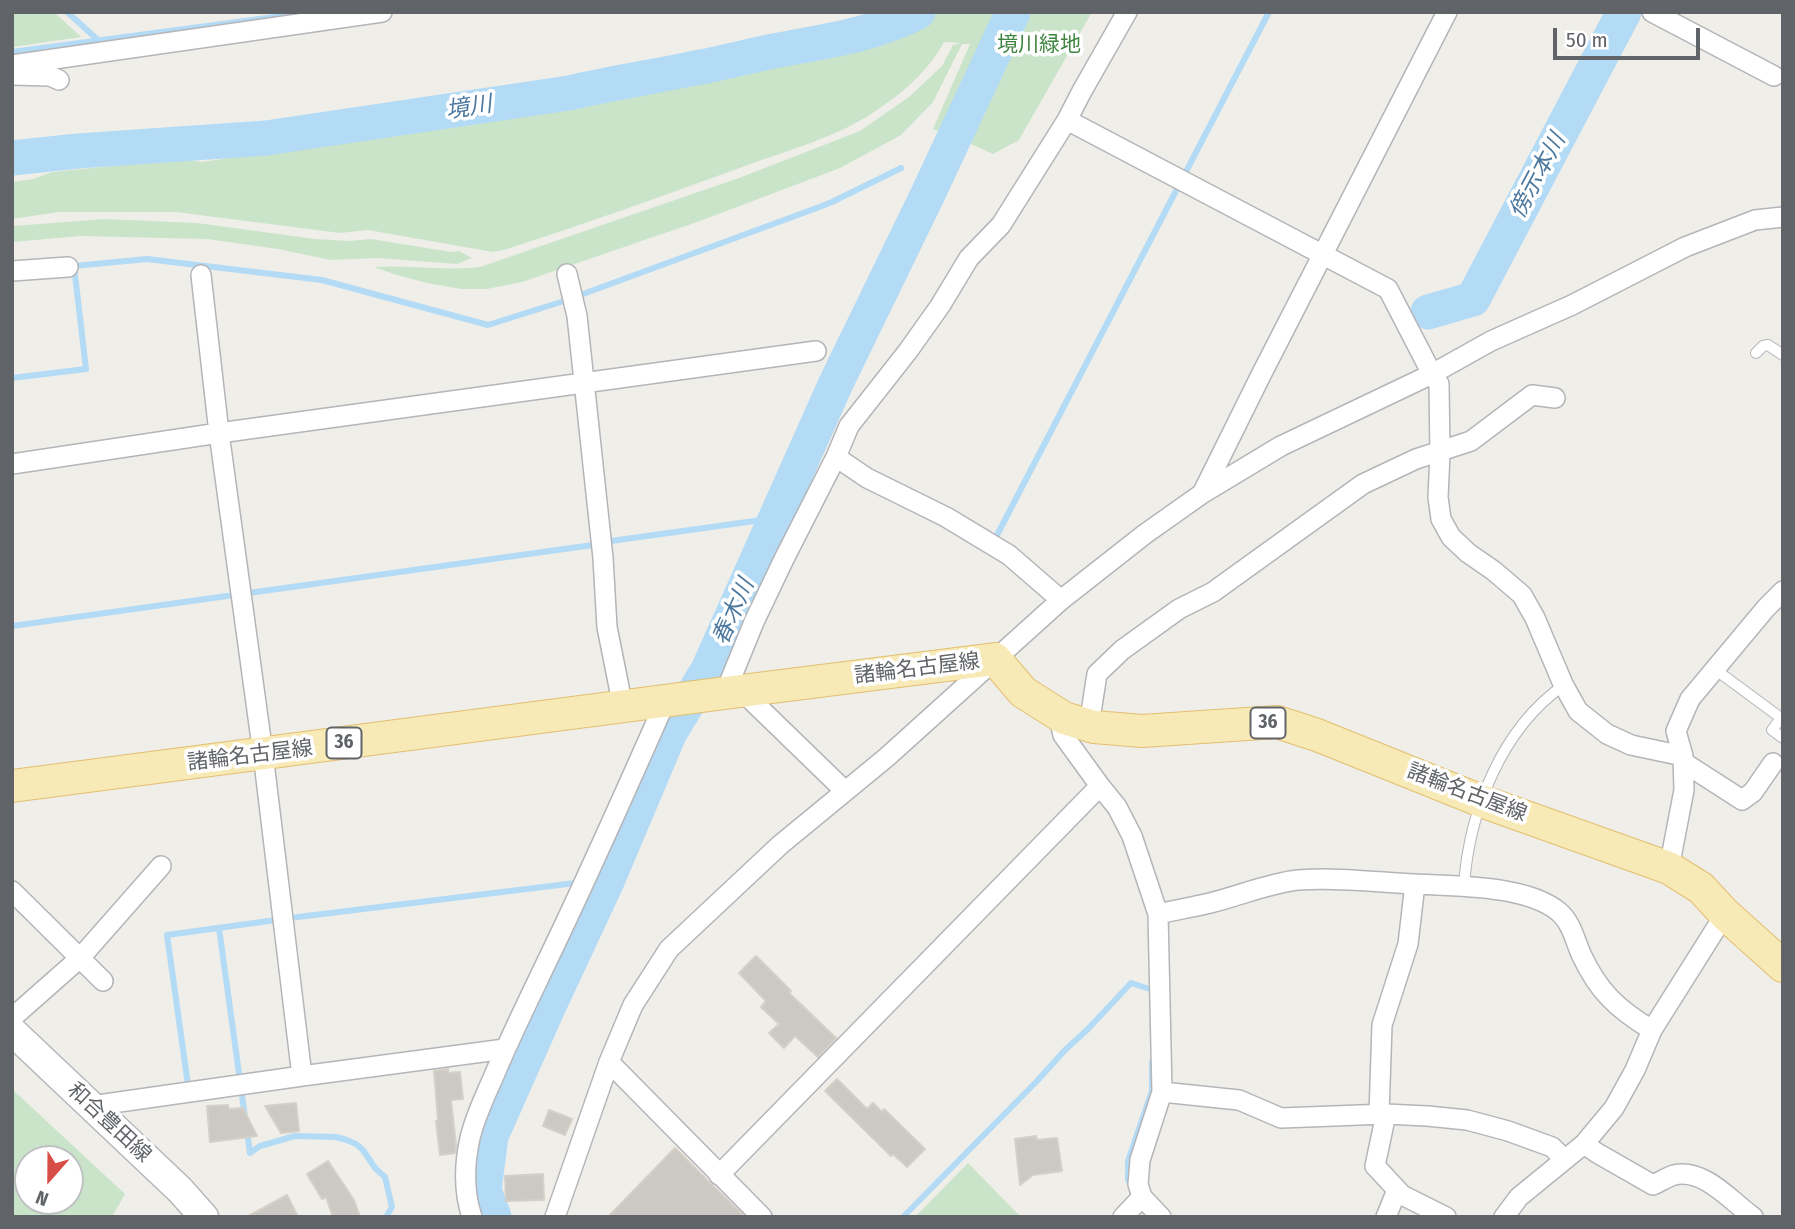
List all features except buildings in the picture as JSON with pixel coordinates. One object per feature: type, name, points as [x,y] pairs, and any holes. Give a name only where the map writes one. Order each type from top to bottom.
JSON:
[{"type":"main road","name":"諸輪名古屋線","points":[[12,786],[995,659],[1023,692],[1077,721],[1142,731],[1277,722],[1669,868],[1702,888],[1783,966]]},
{"type":"main road","name":"和合豊田線","points":[[12,1031],[180,1190],[204,1217]]},
{"type":"street","points":[[12,65],[299,18],[382,12]]},
{"type":"street","points":[[845,791],[749,698],[730,692],[754,622],[849,426],[908,351],[969,258],[1001,225],[1067,120],[1127,12]]},
{"type":"street","points":[[1203,493],[1447,12]]},
{"type":"street","points":[[1652,12],[1773,76]]},
{"type":"street","points":[[12,75],[50,76],[59,80]]},
{"type":"street","points":[[1067,120],[1388,289],[1439,384],[1438,498],[1441,519],[1451,537],[1468,553],[1494,570],[1522,594],[1578,711],[1607,734],[1631,746],[1683,759],[1742,800],[1754,792],[1773,763]]},
{"type":"street","points":[[555,1217],[609,1062],[633,1006],[669,949],[780,845],[887,757],[1061,600],[1145,534],[1203,493],[1281,446],[1432,374],[1491,341],[1572,305],[1685,247],[1755,220],[1783,217]]},
{"type":"street","points":[[12,271],[68,267]]},
{"type":"street","points":[[567,274],[577,316],[603,558],[607,627],[623,707]]},
{"type":"street","points":[[201,275],[302,1076]]},
{"type":"street","points":[[12,464],[816,351]]},
{"type":"street","points":[[1161,1217],[1143,1197],[1138,1184],[1140,1160],[1162,1092],[1158,914],[1132,836],[1117,807],[1063,735],[1061,726],[1077,721],[1097,674],[1122,650],[1179,609],[1213,592],[1363,484],[1416,459],[1471,441],[1532,395],[1555,398]]},
{"type":"street","points":[[836,457],[867,478],[946,517],[1009,555],[1061,600]]},
{"type":"street","points":[[1669,868],[1684,790],[1683,759],[1676,731],[1690,699],[1783,591]]},
{"type":"street","points":[[472,1217],[467,1203],[465,1166],[478,1112],[505,1049],[671,700]]},
{"type":"street","points":[[719,1175],[1100,786]]},
{"type":"street","points":[[12,1018],[80,958],[161,866]]},
{"type":"street","points":[[1158,914],[1296,880],[1357,880],[1464,886],[1511,892],[1534,898],[1562,914],[1595,981],[1608,998],[1629,1016],[1652,1030]]},
{"type":"street","points":[[1415,884],[1408,944],[1382,1025],[1383,1114],[1375,1166],[1402,1195],[1446,1217]]},
{"type":"street","points":[[12,891],[103,981]]},
{"type":"street","points":[[1504,1217],[1519,1197],[1584,1143],[1614,1108],[1635,1070],[1652,1030],[1726,914]]},
{"type":"street","points":[[91,1107],[505,1049]]},
{"type":"street","points":[[609,1062],[762,1217]]},
{"type":"street","points":[[1162,1092],[1239,1100],[1281,1118],[1383,1114],[1427,1115],[1467,1120],[1552,1147],[1564,1159]]},
{"type":"street","points":[[1584,1143],[1653,1185],[1675,1175],[1695,1175],[1753,1217]]},
{"type":"street","points":[[1386,1217],[1397,1190]]},
{"type":"street","points":[[1123,1217],[1143,1197]]},
{"type":"lane","points":[[1756,353],[1763,345],[1768,345],[1783,355]]},
{"type":"lane","points":[[1716,670],[1781,718],[1772,730],[1783,738]]},
{"type":"lane","points":[[1464,886],[1466,854],[1481,800],[1490,780],[1526,720],[1564,685]]},
{"type":"green space","points":[[12,12],[54,12],[81,37],[12,47]]},
{"type":"green space","points":[[942,12],[1005,12],[949,135],[933,129],[970,44],[962,44],[933,102],[901,135],[840,168],[697,222],[522,282],[487,289],[461,289],[427,283],[374,267],[480,267],[739,178],[860,131],[909,97],[942,66],[953,45],[961,43],[944,42],[923,71],[897,96],[846,128],[597,219],[493,252],[368,230],[340,233],[176,212],[59,212],[12,219],[12,182],[33,179],[52,172],[184,159],[202,162],[372,137],[413,134],[433,124],[465,117],[501,114],[687,84],[863,46]]},
{"type":"green space","name":"境川緑地","points":[[1021,12],[1092,12],[1019,140],[993,154],[964,141]]},
{"type":"green space","points":[[105,219],[197,223],[315,239],[371,239],[459,251],[472,258],[457,264],[378,258],[331,260],[207,239],[81,236],[12,242],[12,226]]},
{"type":"green space","points":[[12,1089],[72,1145],[14,1145],[14,1215],[84,1215],[84,1156],[125,1194],[112,1217],[12,1217]]},
{"type":"green space","points":[[968,1163],[1021,1217],[915,1217]]},
{"type":"waterway","points":[[67,12],[97,39]]},
{"type":"waterway","points":[[12,52],[312,12]]},
{"type":"waterway","name":"境川","points":[[12,158],[266,138],[569,93],[845,37],[882,27],[918,12]]},
{"type":"waterway","name":"春木川","points":[[494,1217],[484,1190],[491,1136],[608,879],[670,732],[708,670],[836,383],[1013,12]]},
{"type":"waterway","points":[[996,537],[1269,12]]},
{"type":"waterway","name":"傍示本川","points":[[1428,312],[1473,299],[1624,12]]},
{"type":"waterway","points":[[12,378],[86,369],[74,266],[147,259],[322,280],[488,325],[564,301],[814,209],[901,168]]},
{"type":"waterway","points":[[12,626],[776,518]]},
{"type":"waterway","points":[[188,1085],[167,935],[608,879]]},
{"type":"waterway","points":[[219,928],[245,1117]]},
{"type":"waterway","points":[[903,1217],[1131,983],[1153,990],[1153,995]]},
{"type":"waterway","points":[[1128,1180],[1128,1161],[1152,1091],[1152,1062]]},
{"type":"waterway","points":[[247,1131],[250,1153],[260,1146],[295,1136],[336,1137],[356,1144],[385,1177],[392,1207],[386,1217]]}]
